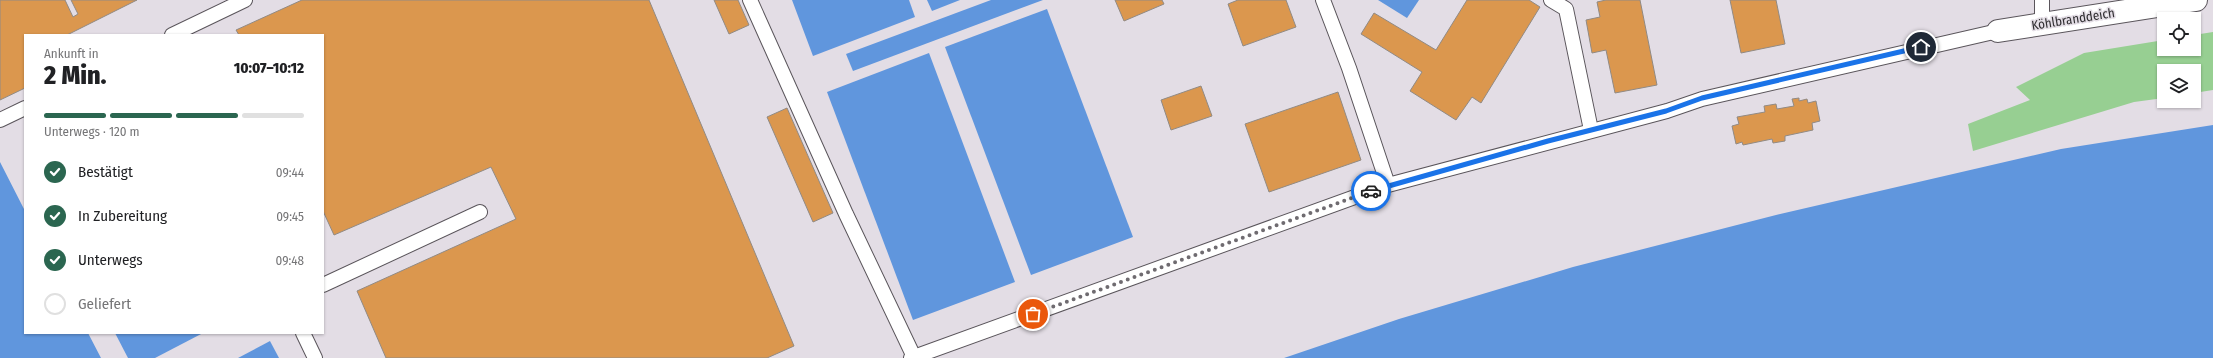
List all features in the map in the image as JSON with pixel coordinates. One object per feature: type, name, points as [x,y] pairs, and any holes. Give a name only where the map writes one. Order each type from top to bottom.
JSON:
[{"type":"street","name":"Köhlbranddeich","points":[[1998,31],[2196,0]]},
{"type":"lane","points":[[175,34],[245,0]]},
{"type":"lane","points":[[750,0],[846,214],[913,357],[1388,185],[1666,111],[1702,98],[1998,31]]},
{"type":"lane","points":[[1323,0],[1349,68],[1388,185]]},
{"type":"lane","points":[[1551,0],[1566,9],[1592,130]]},
{"type":"lane","points":[[2042,0],[2042,24]]},
{"type":"lane","points":[[0,120],[24,108]]},
{"type":"lane","points":[[324,285],[480,212]]},
{"type":"lane","points":[[303,334],[315,358]]},
{"type":"green space","points":[[2213,32],[2213,90],[2201,92],[2201,64],[2157,64],[2157,99],[2134,102],[1973,151],[1968,124],[2030,100],[2016,87],[2084,53],[2157,41],[2157,56],[2201,56],[2201,34]]},
{"type":"water","points":[[792,0],[909,0],[915,17],[813,56]]},
{"type":"water","points":[[927,0],[960,0],[932,11]]},
{"type":"water","points":[[991,0],[1043,0],[853,71],[846,54]]},
{"type":"water","points":[[1378,0],[1419,0],[1407,18]]},
{"type":"water","points":[[1047,9],[1133,237],[1031,275],[945,47]]},
{"type":"water","points":[[929,53],[1015,282],[913,320],[827,92]]},
{"type":"water","points":[[2213,125],[2213,358],[1284,358],[1399,319],[1573,267],[1776,215],[2061,149]]},
{"type":"water","points":[[0,162],[24,209],[24,334],[89,334],[101,358],[0,358]]},
{"type":"water","points":[[116,334],[201,334],[155,358],[128,358]]},
{"type":"water","points":[[270,341],[279,358],[238,358]]},
{"type":"building","points":[[0,0],[65,0],[73,17],[78,14],[71,0],[137,0],[69,34],[24,34],[24,88],[0,100]]},
{"type":"building","points":[[302,0],[649,0],[794,346],[767,358],[386,358],[357,291],[516,219],[491,167],[334,235],[324,213],[324,34],[238,34],[236,30]]},
{"type":"building","points":[[714,0],[738,0],[749,25],[729,34]]},
{"type":"building","points":[[1115,0],[1162,0],[1164,4],[1124,21]]},
{"type":"building","points":[[1238,0],[1286,0],[1296,27],[1243,46],[1228,4]]},
{"type":"building","points":[[1467,0],[1529,0],[1540,7],[1481,103],[1472,97],[1456,120],[1410,91],[1422,72],[1361,34],[1374,13],[1436,50]]},
{"type":"building","points":[[1606,0],[1640,0],[1657,85],[1615,93],[1606,50],[1592,53],[1586,20],[1600,17],[1597,2]]},
{"type":"building","points":[[1730,0],[1776,0],[1785,44],[1741,53]]},
{"type":"building","points":[[1201,86],[1212,116],[1171,130],[1161,100]]},
{"type":"building","points":[[1338,92],[1361,160],[1269,192],[1245,124]]},
{"type":"building","points":[[1799,98],[1799,101],[1807,99],[1808,103],[1816,101],[1820,121],[1812,123],[1813,130],[1785,136],[1785,141],[1773,143],[1772,139],[1743,145],[1742,142],[1736,144],[1732,126],[1739,124],[1737,117],[1765,112],[1764,106],[1776,104],[1777,109],[1794,106],[1792,99]]},
{"type":"building","points":[[787,108],[833,213],[813,222],[767,117]]},
{"type":"way so far","points":[[1033,314],[1371,191]]},
{"type":"route","points":[[1371,191],[1548,141],[1666,111],[1702,98],[1921,47]]}]
